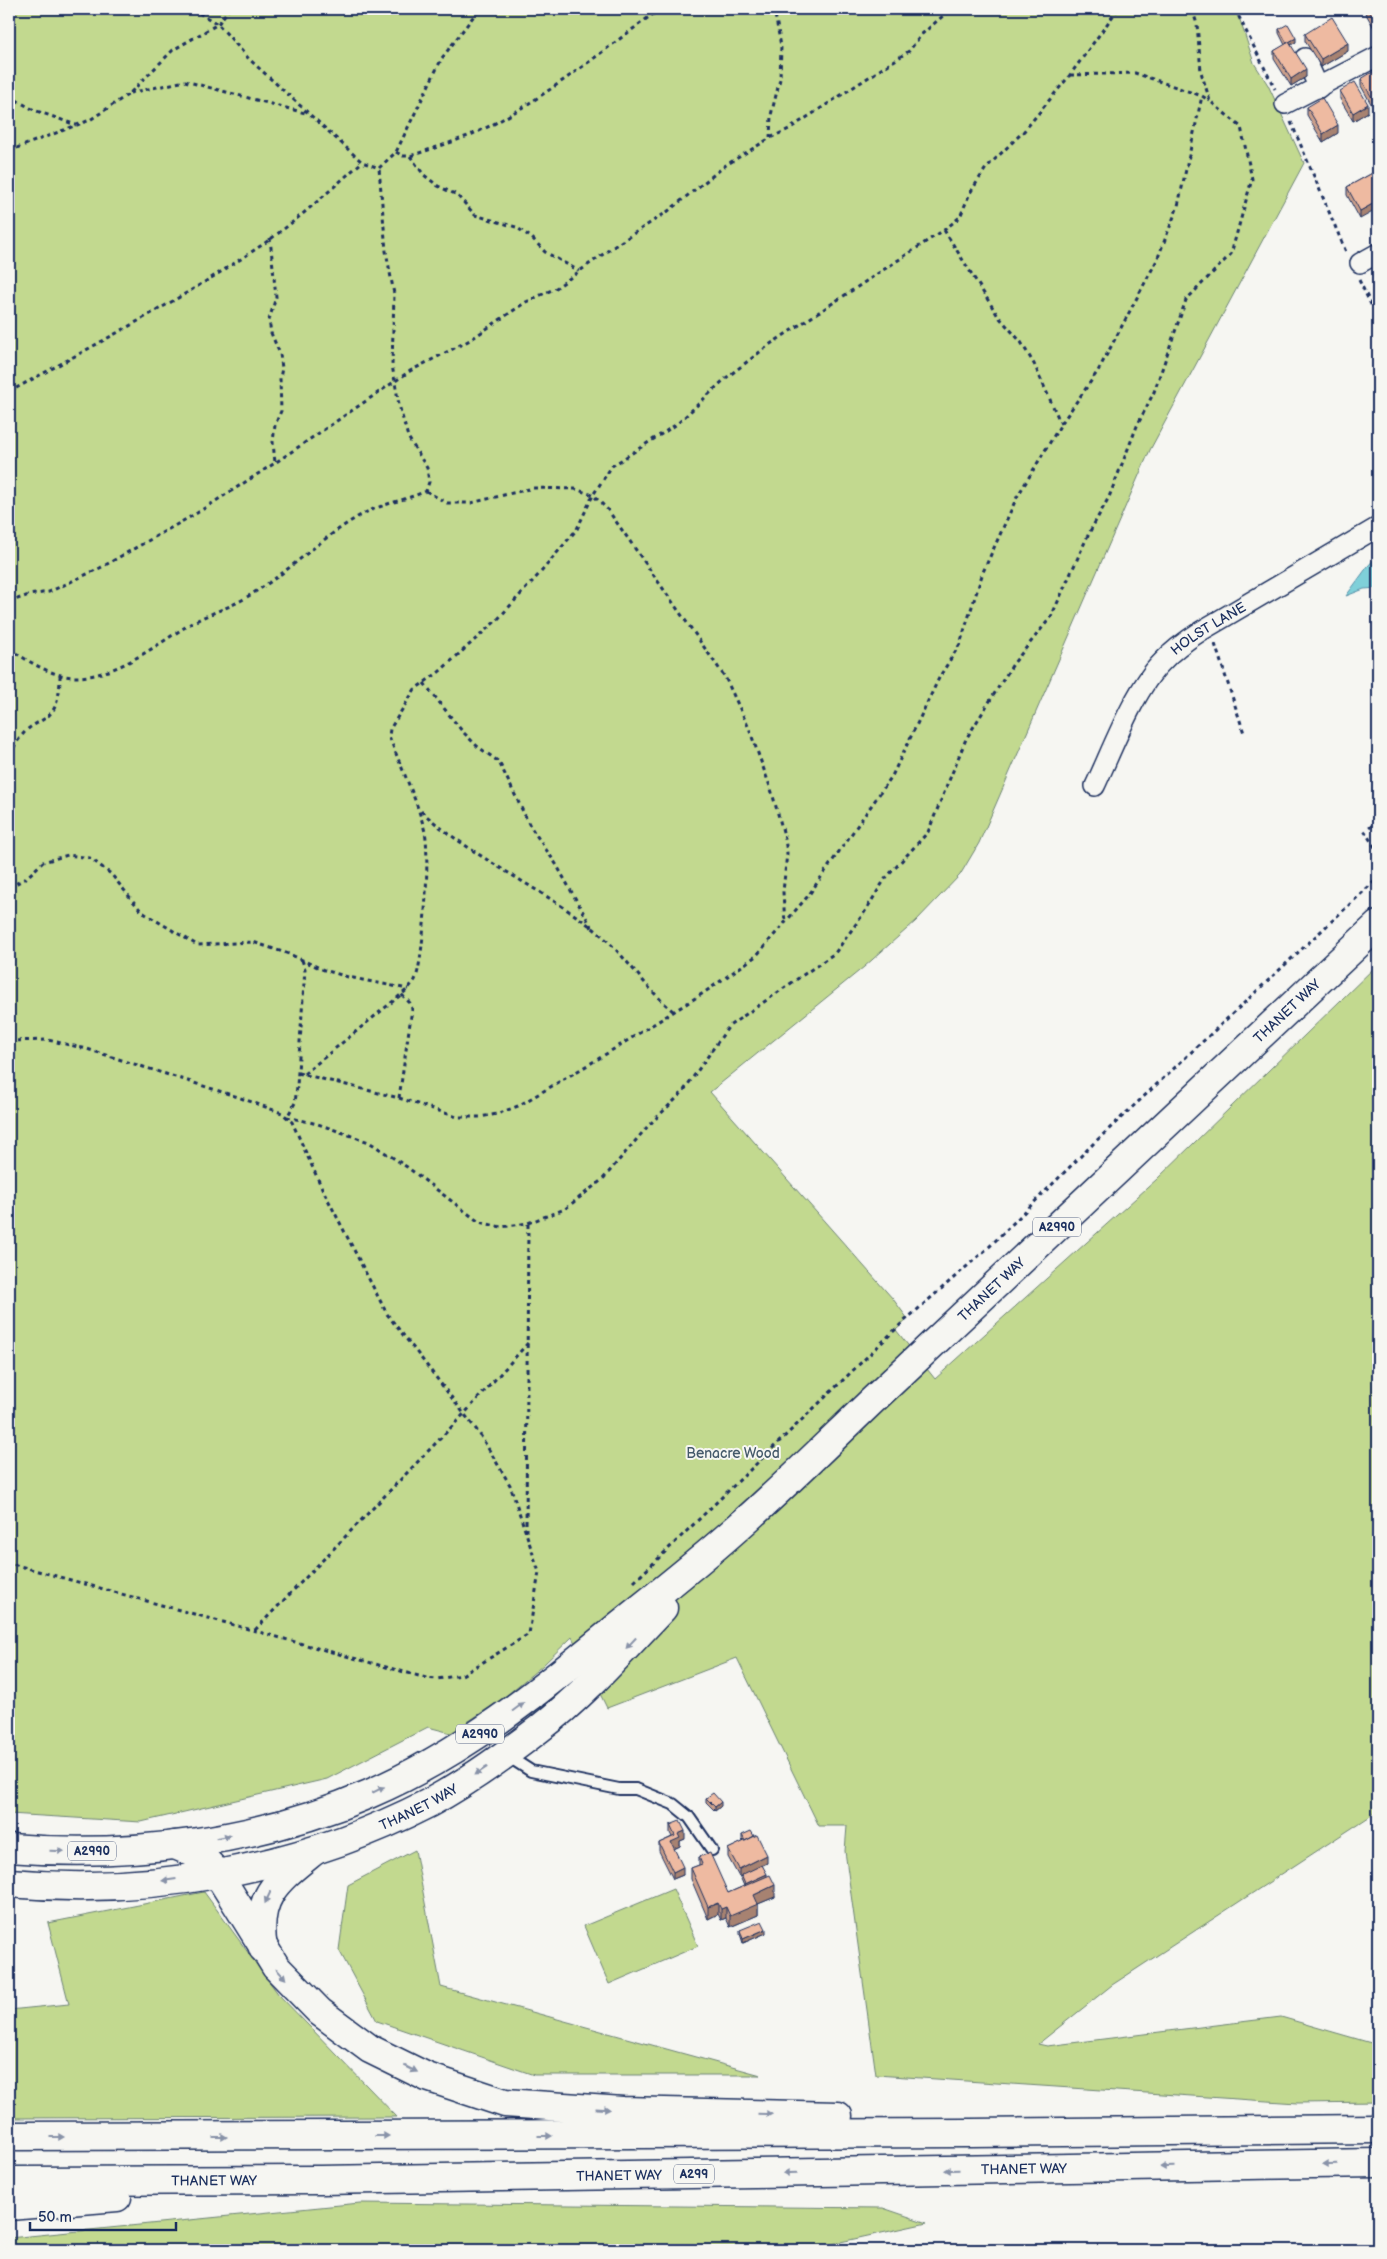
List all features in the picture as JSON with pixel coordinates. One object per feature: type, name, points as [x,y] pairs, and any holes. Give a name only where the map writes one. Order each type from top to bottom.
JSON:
[{"type":"main road","name":"THANET WAY","points":[[9,1883],[91,1887],[133,1884],[218,1874],[314,1851],[365,1832],[429,1803],[505,1754],[540,1728],[601,1674],[735,1530],[1378,925]]},
{"type":"main road","name":"THANET WAY","points":[[9,1848],[89,1851],[175,1845],[238,1834],[305,1818],[370,1794],[436,1761],[477,1736],[538,1692],[735,1530]]},
{"type":"main road","points":[[175,1845],[205,1860],[218,1874],[264,1950],[296,1990],[320,2012],[370,2049],[427,2077],[505,2103],[623,2110],[844,2116],[970,2134]]},
{"type":"main road","points":[[264,1950],[261,1920],[269,1892],[283,1876],[314,1851]]},
{"type":"main road","points":[[9,2136],[970,2134],[1378,2129]]},
{"type":"main road","name":"THANET WAY","points":[[9,2181],[320,2180],[1378,2164]]},
{"type":"main road","points":[[9,2206],[320,2180]]},
{"type":"street","points":[[1284,104],[1319,88],[1378,56]]},
{"type":"street","points":[[1305,58],[1319,88]]},
{"type":"street","points":[[1355,266],[1378,253]]},
{"type":"street","name":"HOLST LANE","points":[[1095,786],[1141,690],[1160,663],[1184,641],[1378,527]]},
{"type":"lane","points":[[505,1754],[531,1771],[619,1789],[636,1789],[673,1804],[689,1817],[712,1850]]},
{"type":"path","points":[[192,9],[218,24],[249,59],[362,162],[379,168]]},
{"type":"path","points":[[9,151],[90,120],[129,94],[173,50],[218,24],[229,9]]},
{"type":"path","points":[[379,168],[396,152],[442,58],[479,9]]},
{"type":"path","points":[[396,152],[403,156],[410,156],[471,135],[500,121],[543,93],[660,9]]},
{"type":"path","points":[[770,138],[771,115],[780,79],[780,46],[774,9]]},
{"type":"path","points":[[9,602],[30,595],[50,592],[100,568],[197,513],[275,463],[394,382],[470,340],[526,302],[556,288],[667,212],[726,165],[770,138],[789,129],[909,50],[922,34],[951,9]]},
{"type":"path","points":[[303,1074],[408,989],[415,980],[422,951],[426,835],[419,810],[389,736],[390,729],[416,689],[439,672],[498,619],[541,572],[577,528],[593,496],[612,466],[676,424],[726,378],[755,356],[944,230],[960,217],[970,192],[986,168],[1024,131],[1070,75],[1118,9]]},
{"type":"path","points":[[1192,9],[1197,24],[1201,72],[1210,101]]},
{"type":"path","points":[[1235,9],[1284,104],[1378,319]]},
{"type":"path","points":[[287,1117],[318,1124],[369,1142],[407,1166],[479,1222],[501,1227],[528,1223],[565,1209],[603,1179],[648,1126],[682,1093],[729,1026],[835,953],[885,879],[928,832],[966,739],[1013,664],[1050,617],[1089,533],[1109,497],[1136,426],[1154,392],[1186,300],[1231,254],[1252,179],[1241,127],[1202,96],[1135,73],[1070,75]]},
{"type":"path","points":[[129,94],[185,81],[307,113]]},
{"type":"path","points":[[9,96],[34,110],[76,125]]},
{"type":"path","points":[[298,1072],[399,1098],[457,1117],[480,1117],[498,1114],[518,1106],[598,1059],[705,992],[756,956],[808,896],[892,776],[940,676],[960,644],[983,572],[1017,497],[1061,424],[1098,370],[1157,260],[1178,206],[1202,96]]},
{"type":"path","points":[[410,156],[424,175],[438,186],[456,195],[475,215],[516,227],[532,238],[546,252],[579,272]]},
{"type":"path","points":[[9,392],[180,297],[270,238],[362,162]]},
{"type":"path","points":[[9,649],[52,674],[74,677],[92,675],[126,664],[189,625],[242,600],[278,576],[321,540],[356,517],[385,503],[409,499],[426,491],[429,482],[427,468],[408,437],[394,382],[392,365],[394,294],[386,252],[379,168]]},
{"type":"path","points":[[944,230],[998,316],[1021,342],[1034,364],[1061,424]]},
{"type":"path","points":[[270,238],[276,297],[269,320],[270,333],[280,354],[282,368],[280,378],[281,411],[275,425],[273,442],[275,463]]},
{"type":"path","points":[[426,491],[447,503],[471,503],[545,487],[575,490],[593,496],[608,510],[725,677],[748,726],[771,789],[785,839],[786,853],[783,892],[785,924]]},
{"type":"path","points":[[1209,627],[1244,733]]},
{"type":"path","points":[[9,755],[27,730],[49,715],[56,704],[60,688],[60,675]]},
{"type":"path","points":[[424,683],[462,731],[477,746],[499,762],[530,826],[556,864],[592,928]]},
{"type":"path","points":[[419,810],[485,859],[520,879],[592,928],[628,963],[662,1002],[674,1011]]},
{"type":"path","points":[[1378,820],[1366,832],[1378,852]]},
{"type":"path","points":[[9,888],[26,879],[43,862],[68,855],[90,858],[111,874],[142,912],[197,945],[252,942],[348,977],[408,989]]},
{"type":"path","points":[[632,1583],[901,1324],[989,1247],[1095,1142],[1378,878]]},
{"type":"path","points":[[287,1117],[295,1102],[298,1072],[305,969],[302,960]]},
{"type":"path","points":[[399,1098],[412,1009],[410,1003],[401,994]]},
{"type":"path","points":[[9,1041],[48,1040],[87,1049],[238,1097],[282,1113],[292,1122],[322,1188],[387,1314],[479,1433],[510,1485],[539,1572],[529,1634],[462,1675],[426,1678],[9,1563]]},
{"type":"path","points":[[526,1536],[528,1223]]},
{"type":"path","points":[[255,1630],[464,1414],[528,1342]]},
{"type":"green space","name":"Benacre Wood","points":[[9,9],[1234,9],[1240,20],[1254,63],[1268,85],[1304,163],[1150,450],[979,843],[960,875],[916,921],[864,967],[710,1092],[893,1299],[908,1319],[896,1330],[935,1379],[1157,1179],[1378,964],[1378,1811],[1112,1985],[1038,2044],[1047,2046],[1281,2017],[1378,2045],[1378,2102],[1297,2103],[876,2075],[845,1851],[847,1826],[819,1826],[737,1658],[607,1708],[572,1637],[542,1666],[502,1699],[451,1733],[428,1727],[327,1779],[141,1822],[9,1814]]},
{"type":"green space","points":[[415,1850],[441,1987],[761,2075],[534,2075],[377,2021],[339,1950],[348,1885]]},
{"type":"green space","points":[[673,1889],[698,1946],[609,1984],[584,1926]]},
{"type":"green space","points":[[204,1892],[279,1995],[397,2117],[9,2118],[9,2010],[69,2004],[48,1923]]},
{"type":"green space","points":[[360,2203],[883,2208],[927,2223],[804,2250],[9,2250],[9,2238]]},
{"type":"water","points":[[1378,555],[1378,588],[1364,589],[1346,596],[1368,566]]},
{"type":"building","points":[[1368,9],[1378,9],[1377,25]]},
{"type":"building","points":[[1332,17],[1348,43],[1321,59],[1305,34]]},
{"type":"building","points":[[1288,24],[1296,38],[1287,43],[1279,29]]},
{"type":"building","points":[[1289,42],[1306,69],[1291,79],[1274,51]]},
{"type":"building","points":[[1376,70],[1378,73],[1378,98],[1374,101],[1361,79]]},
{"type":"building","points":[[1355,82],[1368,104],[1353,113],[1340,91]]},
{"type":"building","points":[[1322,98],[1338,125],[1323,134],[1307,107]]},
{"type":"building","points":[[1378,170],[1378,201],[1360,211],[1347,187]]},
{"type":"building","points":[[713,1793],[721,1802],[715,1807],[706,1798]]},
{"type":"building","points":[[680,1821],[685,1831],[678,1834],[680,1838],[671,1842],[683,1867],[673,1872],[659,1843],[675,1836],[670,1825]]},
{"type":"building","points":[[751,1831],[754,1836],[745,1841],[742,1835]]},
{"type":"building","points":[[757,1835],[767,1855],[739,1869],[728,1849]]},
{"type":"building","points":[[710,1853],[728,1893],[770,1875],[775,1885],[754,1895],[758,1904],[730,1916],[726,1907],[721,1909],[718,1903],[708,1907],[691,1868],[702,1864],[699,1857]]},
{"type":"building","points":[[762,1865],[767,1874],[745,1884],[741,1875]]},
{"type":"building","points":[[762,1921],[766,1929],[743,1939],[740,1930]]}]
